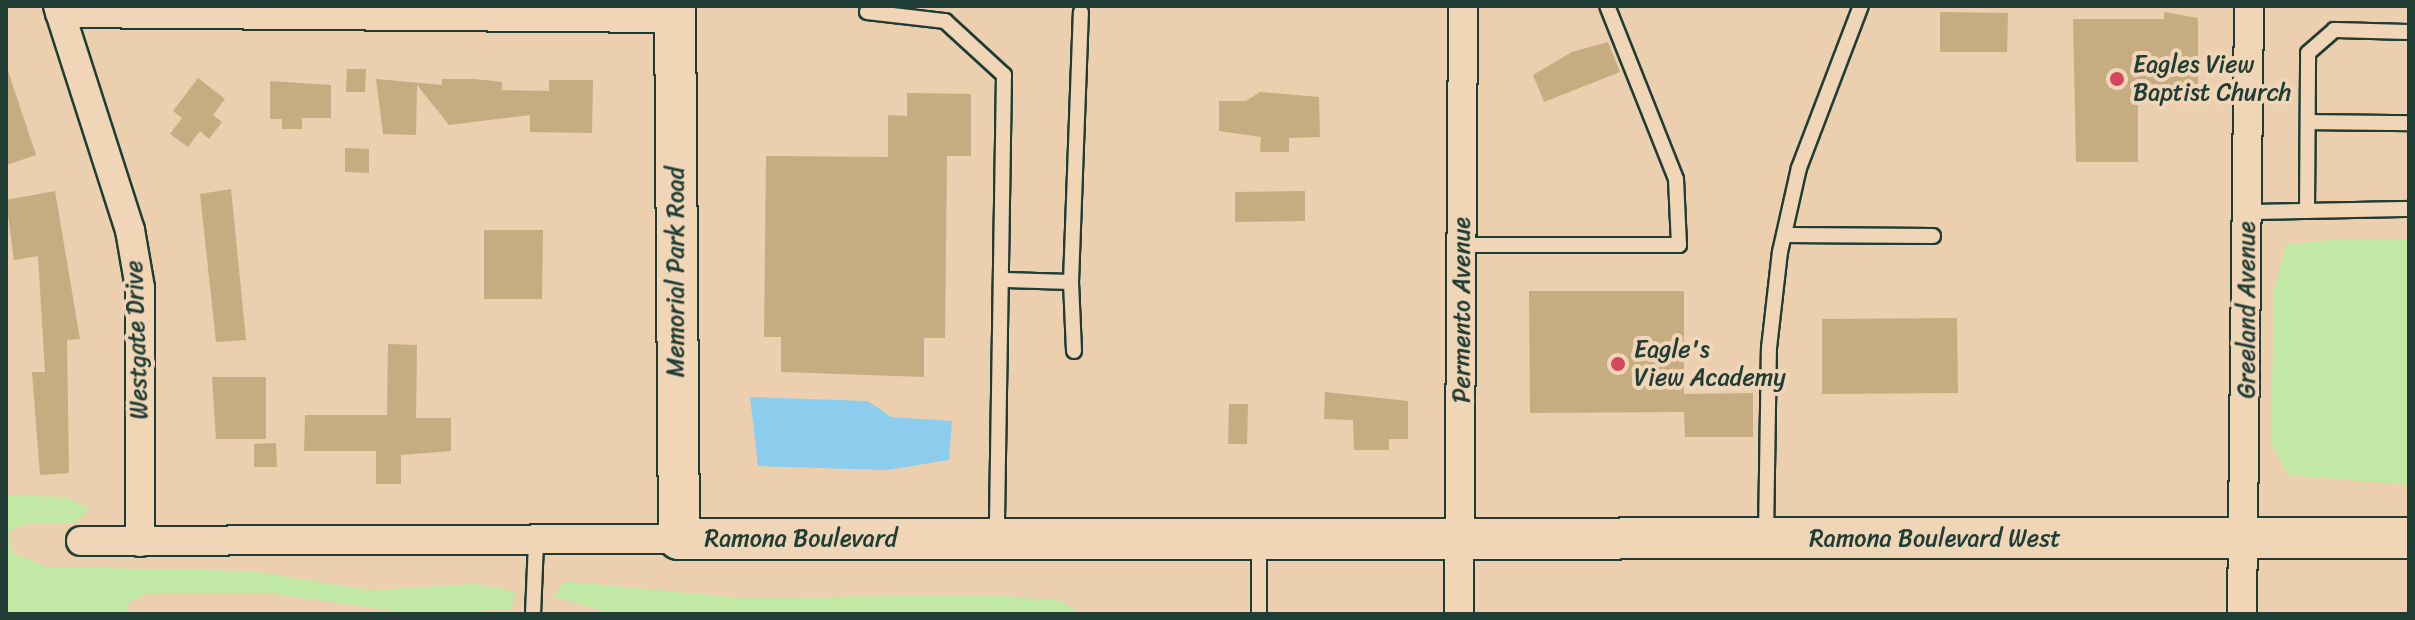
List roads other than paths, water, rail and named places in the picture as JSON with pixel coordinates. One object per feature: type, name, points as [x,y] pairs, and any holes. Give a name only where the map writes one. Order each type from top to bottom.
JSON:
[{"type":"street","name":"Permento Avenue","points":[[1459,614],[1463,6]]},
{"type":"street","name":"Greeland Avenue","points":[[2242,614],[2247,538],[2249,6]]},
{"type":"street","points":[[59,10],[674,12]]},
{"type":"street","name":"Westgate Drive","points":[[59,10],[130,230],[140,288],[140,542]]},
{"type":"street","name":"Memorial Park Road","points":[[674,12],[679,539]]},
{"type":"street","name":"Ramona Boulevard West","points":[[1461,540],[2409,538]]},
{"type":"street","name":"Ramona Boulevard","points":[[81,541],[1461,540]]},
{"type":"lane","points":[[1462,245],[1679,245],[1676,179],[1607,6]]},
{"type":"lane","points":[[1766,539],[1769,348],[1784,235],[1799,168],[1860,8]]},
{"type":"lane","points":[[867,12],[945,21],[1004,75],[1005,280],[997,539]]},
{"type":"lane","points":[[1074,351],[1071,282],[1080,198],[1081,12]]},
{"type":"lane","points":[[2307,211],[2308,53],[2334,30],[2409,32]]},
{"type":"lane","points":[[2308,122],[2409,123]]},
{"type":"lane","points":[[2248,212],[2409,209]]},
{"type":"lane","points":[[1784,235],[1933,236]]},
{"type":"lane","points":[[1005,280],[1071,282]]},
{"type":"lane","points":[[1259,539],[1259,614]]},
{"type":"lane","points":[[533,614],[536,541]]},
{"type":"water","points":[[750,397],[868,401],[891,417],[952,421],[949,460],[886,470],[758,466]]},
{"type":"place","name":"Eagles View Baptist Church","points":[[2117,79]]},
{"type":"place","name":"Eagle's View Academy","points":[[1618,364]]}]
